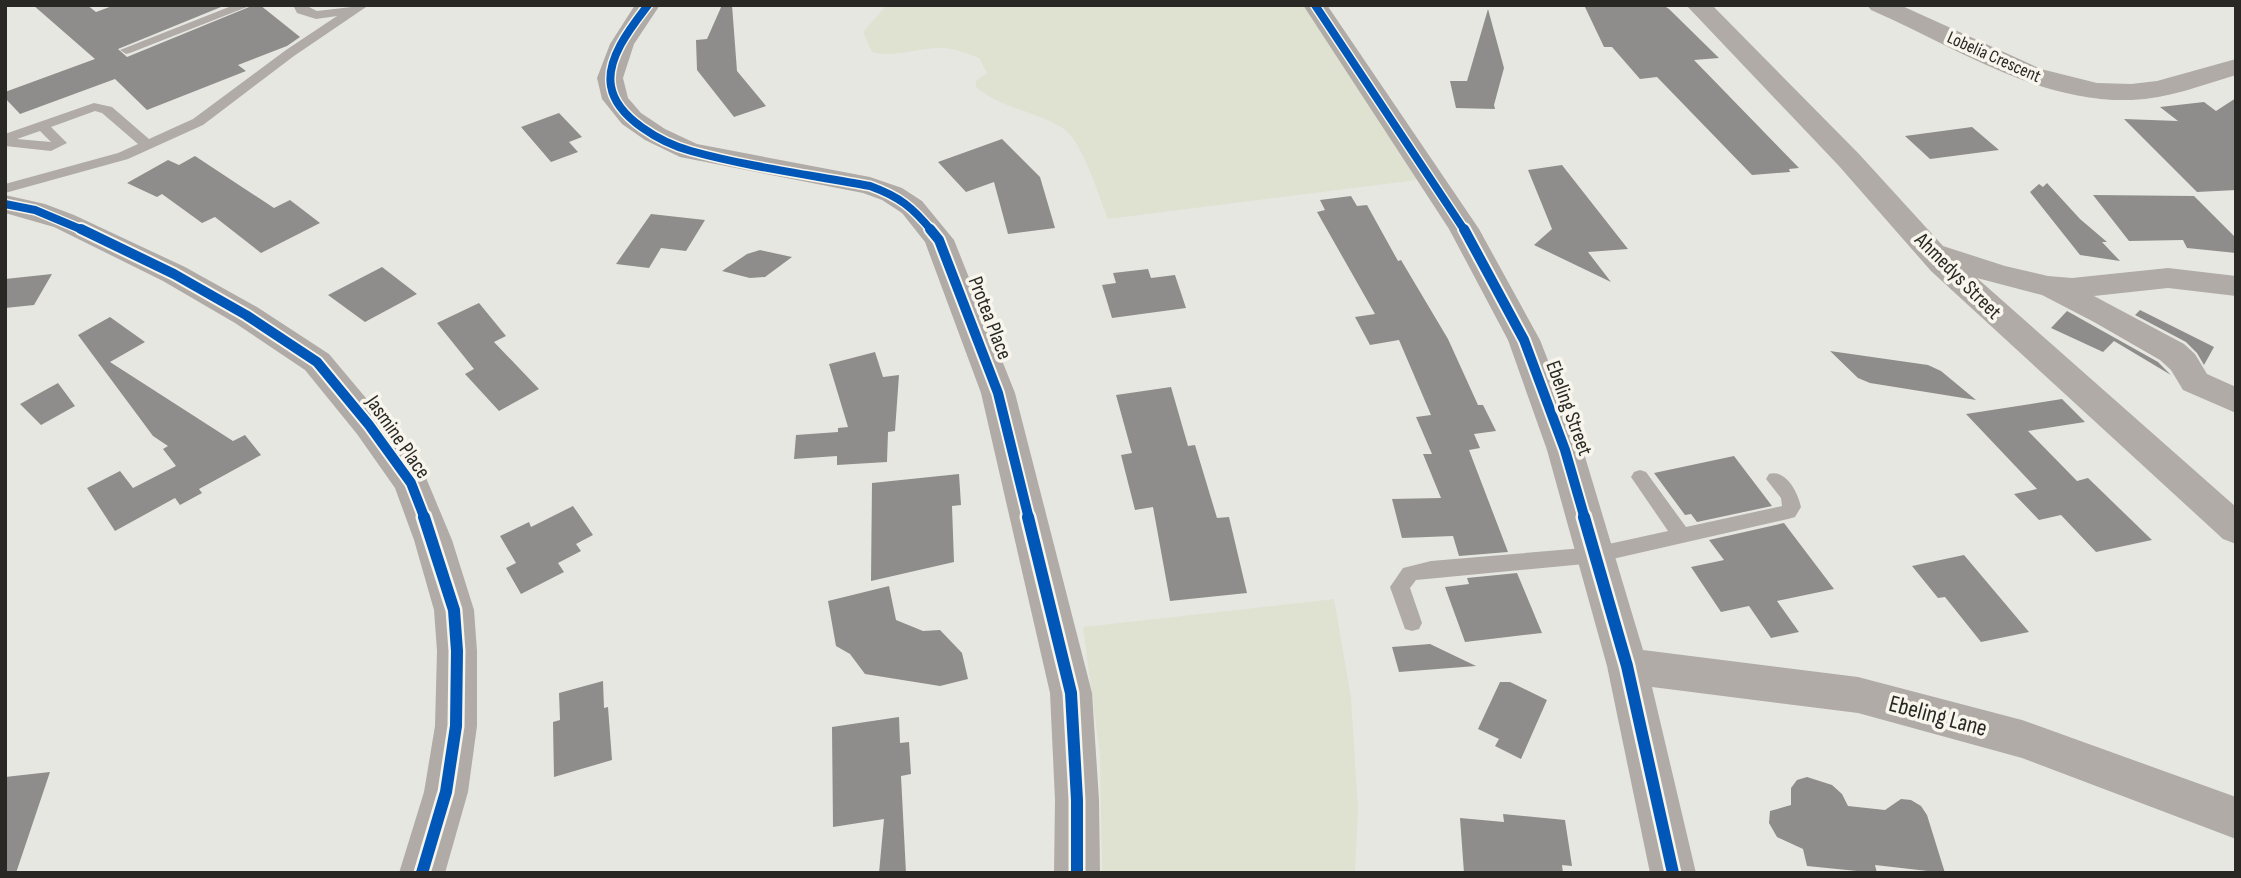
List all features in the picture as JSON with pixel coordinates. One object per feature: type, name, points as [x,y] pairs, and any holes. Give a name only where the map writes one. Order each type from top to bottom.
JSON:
[{"type":"street","name":"Protea Place","points":[[648,5],[630,30],[610,76],[611,89],[618,103],[634,120],[667,143],[690,151],[870,186],[892,194],[912,207],[939,240],[998,393],[1071,693],[1077,800],[1077,873]]},
{"type":"street","name":"Ebeling Street","points":[[1315,5],[1464,229],[1524,340],[1565,450],[1627,666],[1673,873]]},
{"type":"street","name":"Ahmedys Street","points":[[1699,5],[1849,160],[1932,253],[1990,309],[2236,529]]},
{"type":"street","name":"Lobelia Crescent","points":[[1879,5],[2039,79],[2089,90],[2151,90],[2236,67]]},
{"type":"street","name":"Jasmine Place","points":[[9,204],[64,220],[174,274],[246,315],[317,362],[369,425],[411,483],[433,540],[454,610],[457,651],[456,726],[446,792],[422,873]]},
{"type":"street","points":[[1932,253],[1999,275],[2048,286],[2072,288],[2168,278],[2236,286]]},
{"type":"street","points":[[2048,286],[2172,352],[2183,362],[2195,382],[2236,401]]},
{"type":"street","name":"Ebeling Lane","points":[[1627,666],[1857,695],[2022,739],[2236,818]]},
{"type":"lane","points":[[126,50],[246,5]]},
{"type":"lane","points":[[299,5],[301,10],[316,16],[339,14],[363,5]]},
{"type":"lane","points":[[9,204],[198,122],[363,5]]},
{"type":"lane","points":[[316,16],[322,32]]},
{"type":"lane","points":[[5,141],[82,110],[102,107],[146,144]]},
{"type":"lane","points":[[5,141],[51,147],[60,143],[42,125]]},
{"type":"lane","points":[[1640,477],[1682,537]]},
{"type":"lane","points":[[1412,623],[1401,587],[1410,574],[1431,569],[1595,555],[1788,512],[1792,501],[1775,479]]},
{"type":"green space","points":[[887,5],[1303,5],[1417,180],[1108,219],[1083,155],[1069,134],[1061,127],[1006,105],[976,87],[976,81],[987,73],[979,58],[945,48],[889,54],[872,52],[863,32]]},
{"type":"green space","points":[[1334,599],[1351,697],[1358,809],[1355,873],[1102,873],[1100,756],[1083,627]]},
{"type":"building","points":[[33,5],[87,5],[96,12],[115,5],[226,5],[118,49],[127,57],[254,5],[260,5],[300,37],[287,46],[238,65],[246,71],[147,110],[115,79],[20,114],[5,98],[5,92],[95,59]]},
{"type":"building","points":[[722,5],[732,5],[737,71],[766,106],[734,117],[697,70],[696,40],[707,39]]},
{"type":"building","points":[[1584,5],[1663,5],[1669,9],[1719,58],[1694,60],[1799,168],[1789,169],[1790,172],[1752,175],[1657,77],[1640,79],[1612,47],[1604,47]]},
{"type":"building","points":[[1488,9],[1504,68],[1495,109],[1456,108],[1450,81],[1467,81]]},
{"type":"building","points":[[2236,98],[2236,190],[2197,192],[2124,119],[2178,121],[2160,107],[2204,102],[2216,111]]},
{"type":"building","points":[[559,113],[582,137],[569,142],[578,152],[551,162],[521,127]]},
{"type":"building","points":[[1972,127],[1999,150],[1930,159],[1905,136]]},
{"type":"building","points":[[1002,139],[1040,177],[1055,228],[1008,234],[994,182],[966,192],[938,162]]},
{"type":"building","points":[[195,156],[274,208],[290,200],[320,223],[261,253],[215,217],[202,223],[162,194],[157,197],[127,183],[168,160],[179,165]]},
{"type":"building","points":[[1562,165],[1628,249],[1588,252],[1611,282],[1534,245],[1552,229],[1528,170]]},
{"type":"building","points":[[2047,183],[2080,219],[2107,242],[2102,242],[2120,261],[2080,255],[2030,192],[2039,184],[2043,187]]},
{"type":"building","points":[[2093,195],[2194,196],[2236,238],[2236,253],[2187,248],[2183,240],[2129,241]]},
{"type":"building","points":[[1351,196],[1357,206],[1367,205],[1398,261],[1401,260],[1448,339],[1478,405],[1483,405],[1496,431],[1474,434],[1480,448],[1469,450],[1508,552],[1459,556],[1453,536],[1402,538],[1392,499],[1441,498],[1423,454],[1432,454],[1416,417],[1431,415],[1399,340],[1370,345],[1355,317],[1375,314],[1317,212],[1325,210],[1320,200]]},
{"type":"building","points":[[651,214],[705,220],[686,251],[661,248],[649,268],[616,264]]},
{"type":"building","points":[[760,250],[792,257],[765,277],[750,278],[722,271],[747,254]]},
{"type":"building","points":[[382,267],[417,294],[365,322],[328,295]]},
{"type":"building","points":[[1148,269],[1151,278],[1175,275],[1186,308],[1112,318],[1102,285],[1116,283],[1113,273]]},
{"type":"building","points":[[52,274],[34,305],[5,308],[5,279]]},
{"type":"building","points":[[479,303],[506,336],[494,342],[539,389],[499,411],[465,374],[474,369],[437,323]]},
{"type":"building","points":[[2140,310],[2214,347],[2204,365],[2186,342],[2135,315]]},
{"type":"building","points":[[2067,311],[2158,362],[2171,375],[2114,341],[2103,352],[2051,328]]},
{"type":"building","points":[[110,317],[145,342],[110,362],[233,441],[245,435],[261,455],[199,489],[202,493],[180,505],[175,498],[115,531],[87,488],[120,471],[133,488],[176,466],[163,449],[168,446],[153,436],[78,335]]},
{"type":"building","points":[[1830,351],[1928,365],[1941,371],[1976,400],[1870,383],[1858,378]]},
{"type":"building","points":[[875,352],[883,377],[899,375],[895,431],[888,432],[887,462],[837,465],[837,456],[794,459],[796,435],[838,432],[838,428],[848,427],[829,364]]},
{"type":"building","points":[[58,383],[75,406],[41,425],[20,404]]},
{"type":"building","points":[[1171,387],[1188,446],[1195,445],[1217,518],[1229,517],[1247,593],[1170,601],[1153,507],[1135,510],[1121,455],[1132,453],[1116,395]]},
{"type":"building","points":[[2062,399],[2085,422],[2028,431],[2077,481],[2088,478],[2152,540],[2096,552],[2061,515],[2039,520],[2014,494],[2037,489],[1966,414]]},
{"type":"building","points":[[1734,456],[1772,506],[1697,522],[1691,514],[1685,515],[1654,473]]},
{"type":"building","points":[[959,474],[961,505],[952,506],[954,562],[871,581],[872,483]]},
{"type":"building","points":[[573,506],[593,535],[576,544],[581,551],[558,563],[564,572],[521,594],[506,568],[516,563],[500,536],[529,522],[531,527]]},
{"type":"building","points":[[1784,523],[1834,589],[1777,601],[1799,632],[1771,638],[1749,606],[1721,612],[1691,567],[1724,560],[1709,540]]},
{"type":"building","points":[[1964,555],[2029,632],[1981,642],[1945,597],[1938,598],[1912,566]]},
{"type":"building","points":[[1517,573],[1542,633],[1465,642],[1445,587],[1469,584],[1467,578]]},
{"type":"building","points":[[889,586],[896,620],[923,631],[940,630],[962,653],[968,679],[940,686],[865,674],[850,654],[836,646],[828,601]]},
{"type":"building","points":[[1430,644],[1476,666],[1399,672],[1392,647]]},
{"type":"building","points":[[603,681],[612,760],[554,777],[553,722],[560,720],[559,693]]},
{"type":"building","points":[[1500,682],[1510,682],[1547,700],[1521,759],[1495,746],[1499,739],[1478,729]]},
{"type":"building","points":[[899,717],[900,743],[909,742],[911,774],[901,776],[906,873],[879,873],[884,819],[833,827],[832,727]]},
{"type":"building","points":[[50,772],[16,873],[5,873],[5,777]]},
{"type":"building","points":[[1807,777],[1832,785],[1842,794],[1848,806],[1885,810],[1901,799],[1911,800],[1921,806],[1927,815],[1945,873],[1875,865],[1877,873],[1807,866],[1803,849],[1777,837],[1769,823],[1770,811],[1791,805],[1791,788],[1797,780]]},
{"type":"building","points":[[1503,814],[1565,820],[1572,866],[1562,865],[1563,873],[1464,873],[1460,818],[1504,822]]},
{"type":"cycle path","points":[[648,5],[622,44],[610,78],[615,99],[622,109],[643,127],[690,151],[870,186],[892,194],[912,207],[939,240],[998,393],[1071,693],[1077,800],[1077,873]]},
{"type":"cycle path","points":[[1315,5],[1464,229],[1524,340],[1565,450],[1627,666],[1673,873]]},
{"type":"cycle path","points":[[5,204],[35,210],[64,221],[174,274],[246,315],[317,362],[369,425],[411,483],[433,540],[454,610],[457,651],[456,726],[446,792],[422,873]]}]
